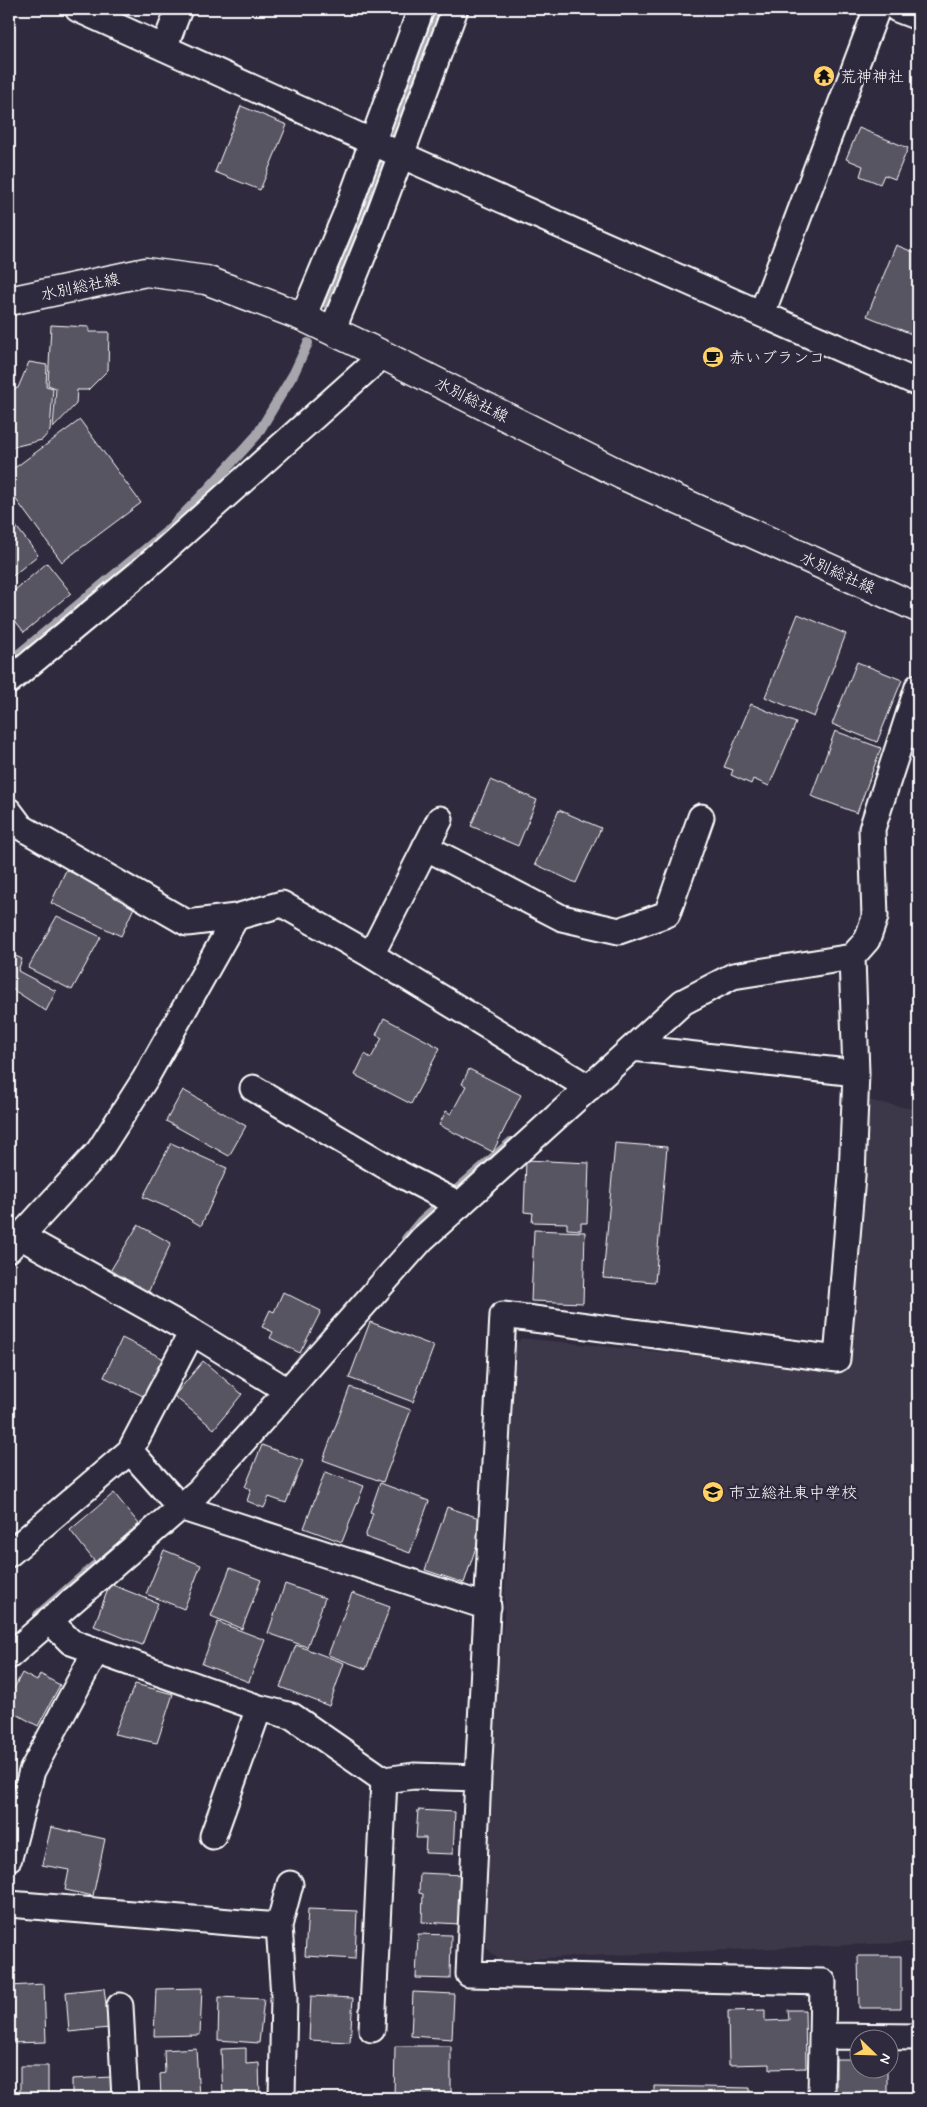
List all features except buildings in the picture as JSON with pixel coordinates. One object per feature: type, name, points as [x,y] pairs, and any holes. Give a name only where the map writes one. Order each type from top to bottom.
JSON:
[{"type":"main road","name":"水別総社線","points":[[9,301],[146,272],[206,280],[303,317],[622,475],[918,608]]},
{"type":"street","points":[[78,9],[386,148],[918,383]]},
{"type":"street","points":[[164,48],[179,9]]},
{"type":"street","points":[[332,331],[374,228],[386,148],[421,9]]},
{"type":"street","points":[[303,317],[346,214],[386,148],[455,9]]},
{"type":"street","points":[[762,313],[877,9]]},
{"type":"street","points":[[897,9],[918,17]]},
{"type":"street","points":[[9,681],[138,574],[383,355]]},
{"type":"street","points":[[9,1656],[174,1501],[199,1491],[280,1388],[422,1239],[451,1200],[582,1084],[633,1048],[683,1002],[733,976],[852,957],[867,940],[874,917],[872,829],[918,687]]},
{"type":"street","points":[[9,811],[22,827],[188,923],[236,917],[282,904],[371,955],[582,1084]]},
{"type":"street","points":[[426,847],[562,918],[619,931],[666,914],[701,817]]},
{"type":"street","points":[[371,955],[440,819]]},
{"type":"street","points":[[236,917],[145,1079],[99,1151],[15,1243],[192,1332],[280,1388]]},
{"type":"street","points":[[821,2098],[823,1982],[469,1974],[503,1315],[837,1359],[852,1176],[856,1073],[852,957]]},
{"type":"street","points":[[633,1048],[856,1073]]},
{"type":"street","points":[[253,1088],[394,1171],[451,1200]]},
{"type":"street","points":[[9,1554],[130,1451],[192,1332]]},
{"type":"street","points":[[130,1451],[174,1501],[488,1607]]},
{"type":"street","points":[[49,1620],[71,1642],[259,1708],[292,1716],[384,1780],[414,1776],[478,1778]]},
{"type":"street","points":[[9,1858],[32,1771],[96,1651]]},
{"type":"street","points":[[214,1836],[259,1708]]},
{"type":"street","points":[[372,2029],[384,1780]]},
{"type":"street","points":[[282,2098],[284,1996],[279,1926],[290,1884]]},
{"type":"street","points":[[9,1904],[279,1926]]},
{"type":"street","points":[[120,2006],[125,2098]]},
{"type":"street","points":[[823,2036],[918,2038]]},
{"type":"shaded area","name":"市立総社東中学校","points":[[867,1100],[918,1110],[918,1942],[499,1960],[486,1948],[489,1778],[504,1615],[515,1346],[521,1338],[841,1370]]},
{"type":"waterway","points":[[326,303],[398,122],[439,9]]},
{"type":"waterway","points":[[9,662],[166,532],[206,491],[257,435],[294,373],[308,343]]},
{"type":"waterway","points":[[406,1239],[421,1221],[511,1142]]},
{"type":"waterway","points":[[38,1615],[117,1546]]},
{"type":"place","name":"荒神神社","points":[[824,76]]},
{"type":"place","name":"赤いブランコ","points":[[713,357]]},
{"type":"place","name":"市立総社東中学校","points":[[713,1492]]}]
